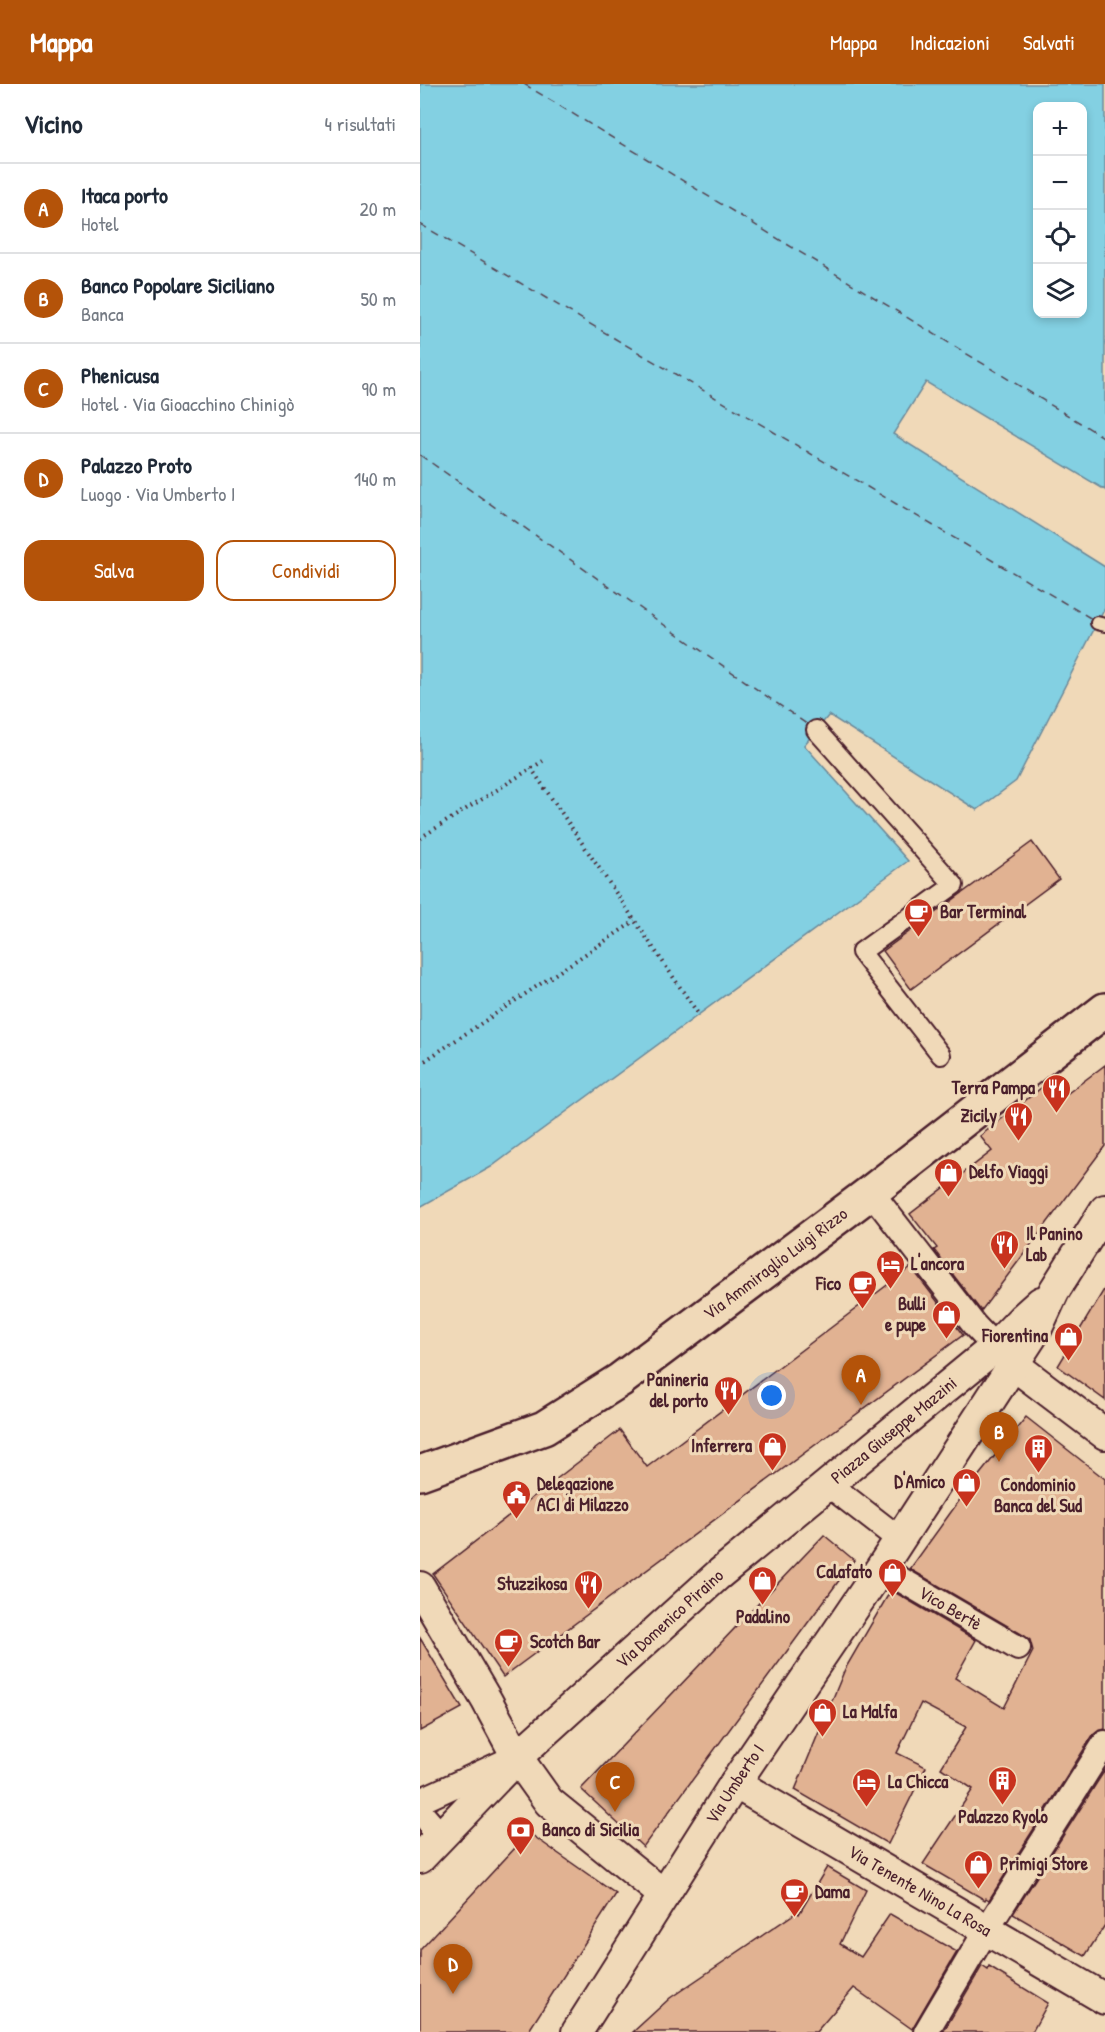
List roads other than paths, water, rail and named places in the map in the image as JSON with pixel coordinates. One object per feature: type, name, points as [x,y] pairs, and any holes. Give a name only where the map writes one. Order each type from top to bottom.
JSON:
[{"type":"main road","name":"Via Ammiraglio Luigi Rizzo","points":[[420,1473],[544,1428],[620,1380],[871,1192],[1105,1011]]},
{"type":"street","points":[[816,730],[954,885],[861,952],[941,1055]]},
{"type":"street","points":[[871,1192],[975,1326],[1004,1356],[1105,1434]]},
{"type":"street","points":[[899,1539],[1004,1356],[1037,1328],[1054,1291],[1105,1210]]},
{"type":"street","name":"Piazza Giuseppe Mazzini","points":[[899,1539],[828,1484],[1004,1356]]},
{"type":"street","name":"Via Domenico Piraino","points":[[423,1841],[718,1575],[828,1484]]},
{"type":"street","name":"Via Umberto I","points":[[577,2032],[735,1783],[899,1539]]},
{"type":"street","name":"Vico Bertè","points":[[881,1568],[1018,1648]]},
{"type":"street","points":[[420,1587],[517,1757],[549,1802],[663,1894]]},
{"type":"street","points":[[926,2032],[987,1929],[1105,1743]]},
{"type":"street","points":[[420,1801],[517,1757]]},
{"type":"street","name":"Via Tenente Nino La Rosa","points":[[735,1783],[1105,1999]]},
{"type":"street","points":[[420,1812],[433,1827],[423,1841]]},
{"type":"water","points":[[420,84],[1105,84],[1105,490],[926,382],[893,434],[1105,567],[1105,608],[1016,781],[977,810],[829,715],[804,745],[908,861],[491,1167],[420,1207]]},
{"type":"place","name":"Bar Terminal","points":[[919,938]]},
{"type":"place","name":"Terra Pampa","points":[[1056,1114]]},
{"type":"place","name":"Zicily","points":[[1018,1142]]},
{"type":"place","name":"Delfo Viaggi","points":[[948,1198]]},
{"type":"place","name":"Il Panino Lab","points":[[1005,1270]]},
{"type":"place","name":"L'ancora","points":[[890,1290]]},
{"type":"place","name":"Fico","points":[[862,1310]]},
{"type":"place","name":"Bulli e pupe","points":[[947,1340]]},
{"type":"place","name":"Fiorentina","points":[[1069,1362]]},
{"type":"place","name":"Itaca porto","points":[[861,1405]]},
{"type":"place","name":"Panineria del porto","points":[[729,1416]]},
{"type":"place","name":"Banco Popolare Siciliano","points":[[999,1462]]},
{"type":"place","name":"Inferrera","points":[[773,1472]]},
{"type":"place","name":"Condominio Banca del Sud","points":[[1038,1474]]},
{"type":"place","name":"D'Amico","points":[[966,1508]]},
{"type":"place","name":"Delegazione ACI di Milazzo","points":[[516,1520]]},
{"type":"place","name":"Calafato","points":[[893,1598]]},
{"type":"place","name":"Padalino","points":[[763,1606]]},
{"type":"place","name":"Stuzzikosa","points":[[588,1610]]},
{"type":"place","name":"Scotch Bar","points":[[509,1668]]},
{"type":"place","name":"La Malfa","points":[[822,1738]]},
{"type":"place","name":"Palazzo Ryolo","points":[[1003,1806]]},
{"type":"place","name":"La Chicca","points":[[867,1808]]},
{"type":"place","name":"Phenicusa","points":[[615,1812]]},
{"type":"place","name":"Banco di Sicilia","points":[[521,1856]]},
{"type":"place","name":"Primigi Store","points":[[979,1890]]},
{"type":"place","name":"Dama","points":[[794,1918]]},
{"type":"place","name":"Palazzo Proto","points":[[453,1994]]}]
